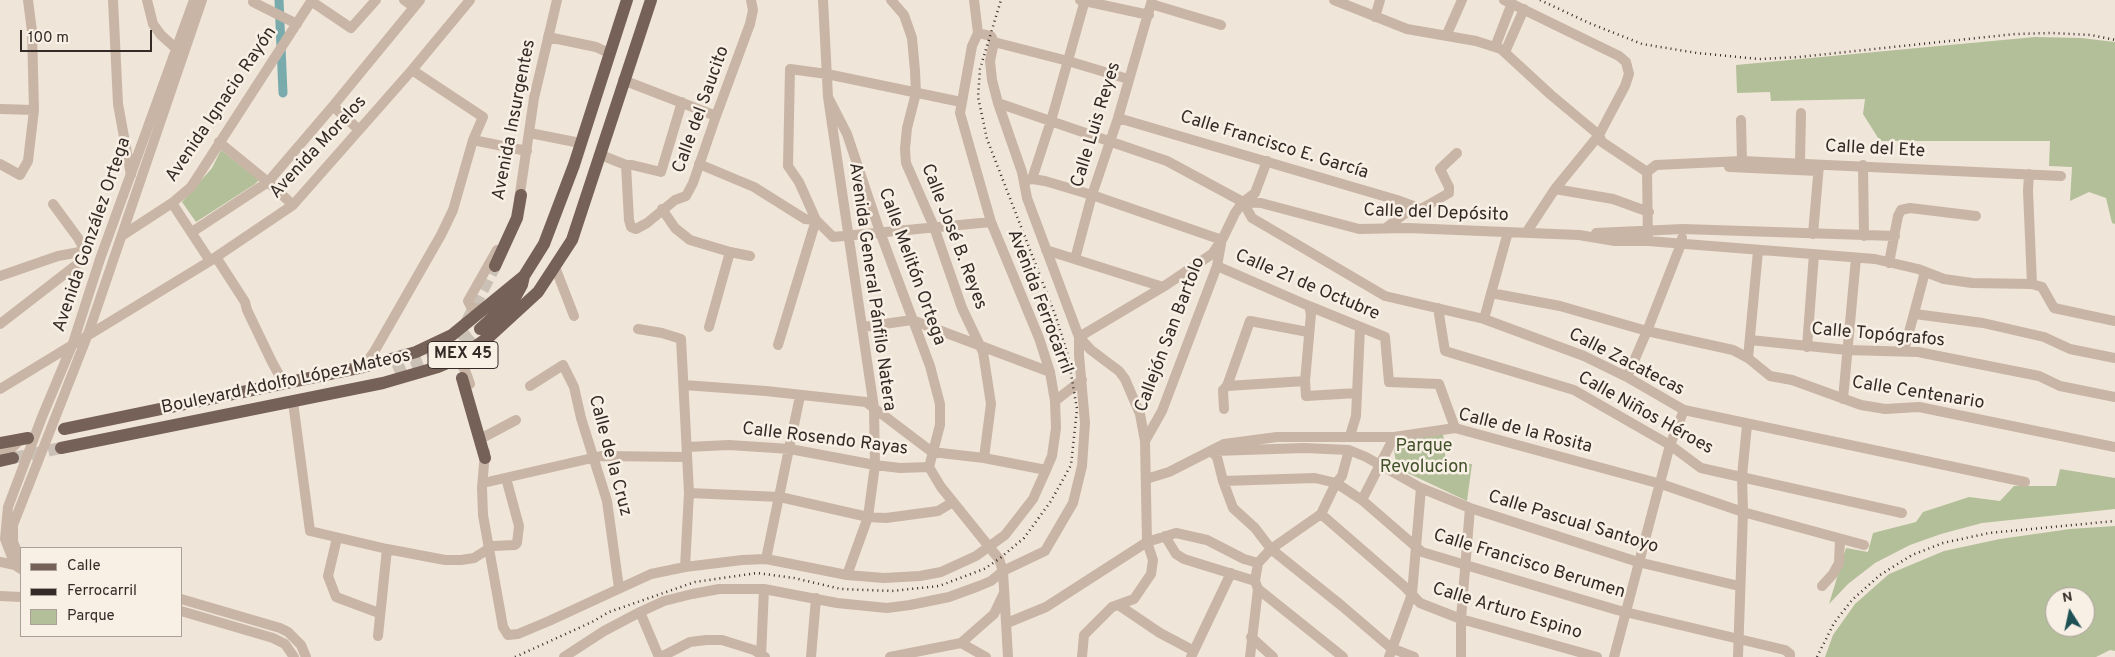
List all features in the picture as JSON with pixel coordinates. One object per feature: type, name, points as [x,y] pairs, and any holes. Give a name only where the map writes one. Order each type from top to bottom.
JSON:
[{"type":"main road","name":"Boulevard Adolfo López Mateos","points":[[59,425],[284,384],[363,367],[416,352],[452,335],[524,276],[544,244],[580,143],[627,0]]},
{"type":"main road","name":"Boulevard Adolfo López Mateos","points":[[61,448],[264,406],[383,384],[457,359],[489,337],[538,292],[572,240],[651,0]]},
{"type":"main road","points":[[495,266],[517,218],[521,195]]},
{"type":"main road","points":[[480,329],[516,296],[524,276]]},
{"type":"main road","points":[[264,406],[285,394],[394,371]]},
{"type":"main road","points":[[462,378],[485,458]]},
{"type":"main road","points":[[0,443],[24,438]]},
{"type":"street","points":[[0,164],[20,175],[28,161],[34,110],[32,31],[28,0]]},
{"type":"street","points":[[112,0],[118,104],[136,196]]},
{"type":"street","points":[[147,0],[153,24],[180,52]]},
{"type":"street","name":"Avenida González Ortega","points":[[20,564],[13,542],[13,525],[31,480],[59,425],[88,334],[136,196],[194,0]]},
{"type":"street","name":"Avenida González Ortega","points":[[8,507],[42,417],[73,343],[100,259],[131,177],[202,0]]},
{"type":"street","points":[[312,0],[351,28],[376,0]]},
{"type":"street","name":"Avenida Ignacio Rayón","points":[[123,235],[172,203],[191,187],[312,0]]},
{"type":"street","points":[[192,232],[268,182],[417,4],[404,0]]},
{"type":"street","name":"Avenida Morelos","points":[[73,343],[213,259],[293,205],[412,70],[470,0]]},
{"type":"street","name":"Avenida Insurgentes","points":[[488,306],[476,309],[471,307],[468,301],[469,296],[495,253],[521,195],[534,98],[557,0]]},
{"type":"street","name":"Calle del Saucito","points":[[626,165],[631,227],[636,228],[647,224],[662,209],[675,200],[686,196],[693,184],[750,24],[753,10],[751,0]]},
{"type":"street","name":"Avenida General Pánfilo Natera","points":[[823,0],[828,97],[874,408],[875,465],[868,517],[847,575]]},
{"type":"street","name":"Calle José B. Reyes","points":[[891,0],[904,15],[912,38],[916,93],[907,128],[906,163],[934,227],[962,308],[983,352],[991,404],[984,458]]},
{"type":"street","name":"Avenida Ferrocarril","points":[[489,549],[503,627],[508,635],[518,634],[549,621],[651,574],[685,567],[742,560],[766,560],[847,575],[884,578],[927,574],[953,567],[990,547],[1022,516],[1033,499],[1052,456],[1056,428],[1055,401],[1050,372],[1039,338],[991,222],[968,147],[960,113],[972,46],[978,32],[974,0]]},
{"type":"street","points":[[1221,25],[1151,6],[1084,0],[1051,121],[1028,180],[1092,195],[1222,240]]},
{"type":"street","points":[[1334,0],[1407,29],[1447,34],[1495,47],[1505,52],[1551,95],[1599,135],[1602,142],[1647,172],[1648,236]]},
{"type":"street","points":[[1374,17],[1380,0]]},
{"type":"street","points":[[1447,34],[1462,0]]},
{"type":"street","points":[[253,1],[297,24]]},
{"type":"street","points":[[1495,47],[1508,1],[1619,56],[1626,62],[1629,74],[1625,86],[1599,135],[1555,189],[1526,233]]},
{"type":"street","name":"Calle Luis Reyes","points":[[1075,259],[1092,195],[1118,118],[1151,6]]},
{"type":"street","points":[[1505,52],[1524,9]]},
{"type":"street","points":[[978,32],[991,36],[994,42],[1128,79]]},
{"type":"street","points":[[548,37],[596,47],[609,53]]},
{"type":"street","name":"Avenida Ferrocarril","points":[[564,657],[604,631],[640,612],[664,601],[692,594],[719,589],[764,589],[887,608],[949,597],[972,589],[991,581],[1003,571],[1045,551],[1073,503],[1082,466],[1085,423],[1079,337],[1027,198],[1028,180],[998,103],[990,61],[994,42]]},
{"type":"street","points":[[961,102],[827,74],[790,69],[788,166],[799,182],[816,220],[833,238],[847,235],[991,222]]},
{"type":"street","points":[[363,367],[374,352],[441,235],[453,210],[473,140],[483,116],[412,70]]},
{"type":"street","points":[[624,80],[716,116]]},
{"type":"street","name":"Calle Melitón Ortega","points":[[828,97],[847,134],[880,232],[930,366],[940,404],[940,425],[929,467]]},
{"type":"street","points":[[601,155],[626,165],[632,164],[661,172],[682,102]]},
{"type":"street","points":[[998,103],[1168,161],[1243,202]]},
{"type":"street","points":[[333,106],[359,130]]},
{"type":"street","points":[[0,109],[34,110]]},
{"type":"street","points":[[1800,163],[1801,113]]},
{"type":"street","name":"Calle Francisco E. García","points":[[1118,118],[1421,208]]},
{"type":"street","points":[[1741,120],[1742,161]]},
{"type":"street","points":[[530,133],[580,143]]},
{"type":"street","points":[[473,140],[527,151]]},
{"type":"street","points":[[219,142],[293,205]]},
{"type":"street","points":[[1386,228],[1404,214],[1421,208],[1449,193],[1449,187],[1440,169],[1457,153]]},
{"type":"street","name":"Calle del Ete","points":[[1647,172],[1656,165],[1742,161],[1800,163],[1819,167]]},
{"type":"street","points":[[1082,657],[1084,634],[1112,607],[1120,606],[1134,599],[1151,574],[1153,560],[1147,542],[1145,440],[1140,414],[1119,371],[1091,350],[1079,337],[1163,287],[1212,254],[1222,240],[1234,213],[1243,202],[1255,193],[1267,162]]},
{"type":"street","name":"Calle del Ete","points":[[1687,163],[1704,167],[1863,165],[2062,176]]},
{"type":"street","points":[[699,164],[754,187],[805,219],[816,220]]},
{"type":"street","points":[[1863,165],[1864,236]]},
{"type":"street","points":[[1813,234],[1819,167]]},
{"type":"street","points":[[2029,174],[2032,284],[2042,287],[2054,308],[2115,321]]},
{"type":"street","points":[[1555,189],[1613,199],[1649,212]]},
{"type":"street","name":"Calle del Depósito","points":[[1243,202],[1260,203],[1359,229],[1386,228],[1648,236],[1683,230],[1895,236]]},
{"type":"street","name":"Calle Zacatecas","points":[[1243,202],[1252,218],[1385,296],[1484,319],[1584,356],[1627,377],[1684,410],[2025,482]]},
{"type":"street","points":[[172,203],[245,302],[246,310],[284,384]]},
{"type":"street","points":[[0,324],[84,259],[85,251],[78,238],[54,204]]},
{"type":"street","points":[[1889,263],[1898,216],[1901,210],[1910,208],[1976,216]]},
{"type":"street","points":[[662,209],[675,228],[690,240],[750,256]]},
{"type":"street","points":[[778,346],[816,220]]},
{"type":"street","points":[[1627,377],[1681,244],[1683,230]]},
{"type":"street","points":[[1484,319],[1508,232]]},
{"type":"street","name":"Calle del Depósito","points":[[1648,236],[1681,244],[1875,259],[1944,279],[1972,283],[2032,284]]},
{"type":"street","name":"Callejón San Bartolo","points":[[1145,440],[1162,411],[1217,266],[1222,240]]},
{"type":"street","points":[[1046,250],[1163,287]]},
{"type":"street","points":[[1748,358],[1758,250]]},
{"type":"street","points":[[0,276],[58,256],[85,251]]},
{"type":"street","points":[[709,327],[730,252]]},
{"type":"street","points":[[1807,346],[1814,254]]},
{"type":"street","points":[[1843,399],[1856,258]]},
{"type":"street","name":"Calle 21 de Octubre","points":[[1217,266],[1385,337],[1389,382],[1439,384],[1455,428]]},
{"type":"street","points":[[555,267],[574,316]]},
{"type":"street","points":[[1904,351],[1925,272]]},
{"type":"street","name":"Calle Centenario","points":[[1491,293],[1560,306],[1647,331],[1733,350],[1748,358],[1770,376],[1792,380],[1861,405],[1885,409],[1919,407],[2115,447]]},
{"type":"street","points":[[1309,306],[1311,314],[1305,380],[1306,396],[1357,393]]},
{"type":"street","name":"Calle Niños Héroes","points":[[1438,308],[1445,351],[1574,390],[1670,445],[1701,468],[1902,513]]},
{"type":"street","points":[[1915,314],[1983,323],[2044,337],[2070,349],[2115,358]]},
{"type":"street","points":[[863,327],[912,320],[1050,372]]},
{"type":"street","points":[[1224,409],[1223,390],[1227,386],[1250,321],[1308,332]]},
{"type":"street","points":[[1350,436],[1356,416],[1360,328]]},
{"type":"street","points":[[638,329],[681,338],[689,493],[685,567]]},
{"type":"street","name":"Calle Topógrafos","points":[[1750,340],[1847,350],[1918,352],[2039,376],[2060,386],[2115,397]]},
{"type":"street","points":[[0,389],[73,343]]},
{"type":"street","points":[[457,359],[470,385],[484,437],[483,515],[489,549]]},
{"type":"street","name":"Calle de la Cruz","points":[[530,386],[563,365],[574,387],[581,418],[607,501],[618,588]]},
{"type":"street","points":[[1055,401],[1082,380]]},
{"type":"street","points":[[1227,386],[1305,380]]},
{"type":"street","points":[[684,385],[866,402],[932,452],[984,458],[1046,470]]},
{"type":"street","points":[[766,560],[800,396]]},
{"type":"street","points":[[293,402],[310,531],[445,560],[474,558],[489,549],[517,543],[519,526],[506,478]]},
{"type":"street","points":[[1614,657],[1670,445],[1684,410]]},
{"type":"street","points":[[484,437],[516,420]]},
{"type":"street","points":[[1738,657],[1743,512],[1742,476],[1748,425]]},
{"type":"street","name":"Calle de la Rosita","points":[[1146,479],[1169,472],[1224,444],[1278,437],[1394,437],[1455,428],[1661,484],[1743,512],[1864,545]]},
{"type":"street","points":[[1362,500],[1394,437]]},
{"type":"street","points":[[4,459],[24,438]]},
{"type":"street","name":"Calle Rosendo Rayas","points":[[483,483],[601,456],[687,452],[729,445],[790,449],[900,468],[929,467]]},
{"type":"street","points":[[1211,451],[1304,448],[1349,450],[1342,476],[1336,483],[1321,514],[1268,545],[1258,563],[1250,657]]},
{"type":"street","name":"Calle Pascual Santoyo","points":[[1349,450],[1366,457],[1380,467],[1420,488],[1470,508],[1638,562],[1739,586]]},
{"type":"street","points":[[1211,451],[1217,457],[1223,482],[1233,508],[1255,528],[1268,545],[1342,606],[1396,654],[1414,657]]},
{"type":"street","points":[[929,467],[941,488],[999,559],[1003,571],[1008,657]]},
{"type":"street","name":"Calle Francisco Berumen","points":[[1223,482],[1315,478],[1336,483],[1362,500],[1422,552],[1625,611],[1787,653]]},
{"type":"street","points":[[1396,654],[1412,594],[1420,488]]},
{"type":"street","points":[[689,493],[780,497],[868,517],[886,518],[938,511],[953,502]]},
{"type":"street","points":[[8,507],[5,538],[20,564]]},
{"type":"street","points":[[0,523],[8,507]]},
{"type":"street","points":[[1460,657],[1461,619],[1470,508]]},
{"type":"street","name":"Calle Arturo Espino","points":[[1321,514],[1420,603],[1461,619],[1597,657]]},
{"type":"street","points":[[1007,623],[1046,607],[1147,542],[1176,533],[1207,540],[1244,559],[1258,563]]},
{"type":"street","points":[[1165,536],[1176,554],[1184,559],[1231,573],[1256,585],[1343,657]]},
{"type":"street","points":[[337,538],[328,576],[336,597],[379,613]]},
{"type":"street","points":[[1822,586],[1833,574],[1839,563],[1840,539]]},
{"type":"street","points":[[378,636],[387,549]]},
{"type":"street","points":[[0,562],[20,564]]},
{"type":"street","points":[[1120,606],[1193,654],[1231,573]]},
{"type":"street","points":[[762,656],[764,589]]},
{"type":"street","points":[[965,649],[994,614],[1004,592]]},
{"type":"street","points":[[0,596],[20,597]]},
{"type":"street","points":[[811,657],[816,598]]},
{"type":"street","points":[[182,599],[271,624],[288,632],[300,645],[306,657]]},
{"type":"street","points":[[182,611],[273,638],[284,644],[294,657]]},
{"type":"street","points":[[640,612],[660,657],[690,642],[706,640],[722,640],[754,650],[762,656]]},
{"type":"street","points":[[1251,637],[1273,657]]},
{"type":"street","points":[[890,657],[965,649],[986,657]]},
{"type":"green space","points":[[2035,37],[2081,38],[2115,42],[2115,224],[2112,223],[2106,198],[2089,192],[2070,201],[2072,167],[2049,166],[2050,141],[1880,141],[1863,114],[1865,99],[1771,101],[1770,92],[1737,93],[1736,65]]},
{"type":"green space","points":[[221,150],[259,180],[196,222],[182,202],[212,168]]},
{"type":"green space","name":"Parque Revolucion","points":[[1443,434],[1446,463],[1472,464],[1467,501],[1397,468],[1394,450],[1403,437]]},
{"type":"green space","points":[[2060,469],[2115,478],[2115,509],[1982,523],[1941,534],[1910,545],[1875,563],[1848,584],[1829,604],[1846,548],[1868,552],[1873,533],[1916,522],[1923,512],[1969,497],[2000,501],[2014,486],[2056,486]]},
{"type":"green space","points":[[2115,526],[2115,651],[2110,650],[2096,657],[1825,657],[1833,635],[1855,604],[1889,574],[1944,551],[2000,539],[2070,529]]},
{"type":"waterway","points":[[279,0],[283,93]]},
{"type":"tunnel","points":[[394,371],[440,353],[463,329],[495,266]]},
{"type":"tunnel","points":[[460,362],[464,347],[470,337],[480,329]]},
{"type":"tunnel","points":[[13,458],[61,448]]},
{"type":"railway","points":[[515,657],[592,622],[609,612],[695,582],[757,573],[794,578],[841,589],[892,591],[939,586],[984,569],[1024,538],[1051,501],[1071,465],[1077,409],[1068,356],[1056,317],[987,139],[978,97],[980,69],[1001,0]]},
{"type":"railway","points":[[1540,0],[1589,23],[1642,44],[1697,53],[1759,59],[1799,57],[2015,34],[2091,35],[2115,40]]},
{"type":"railway","points":[[1817,657],[1834,623],[1852,600],[1880,575],[1912,555],[1943,543],[1989,533],[2115,521]]}]
